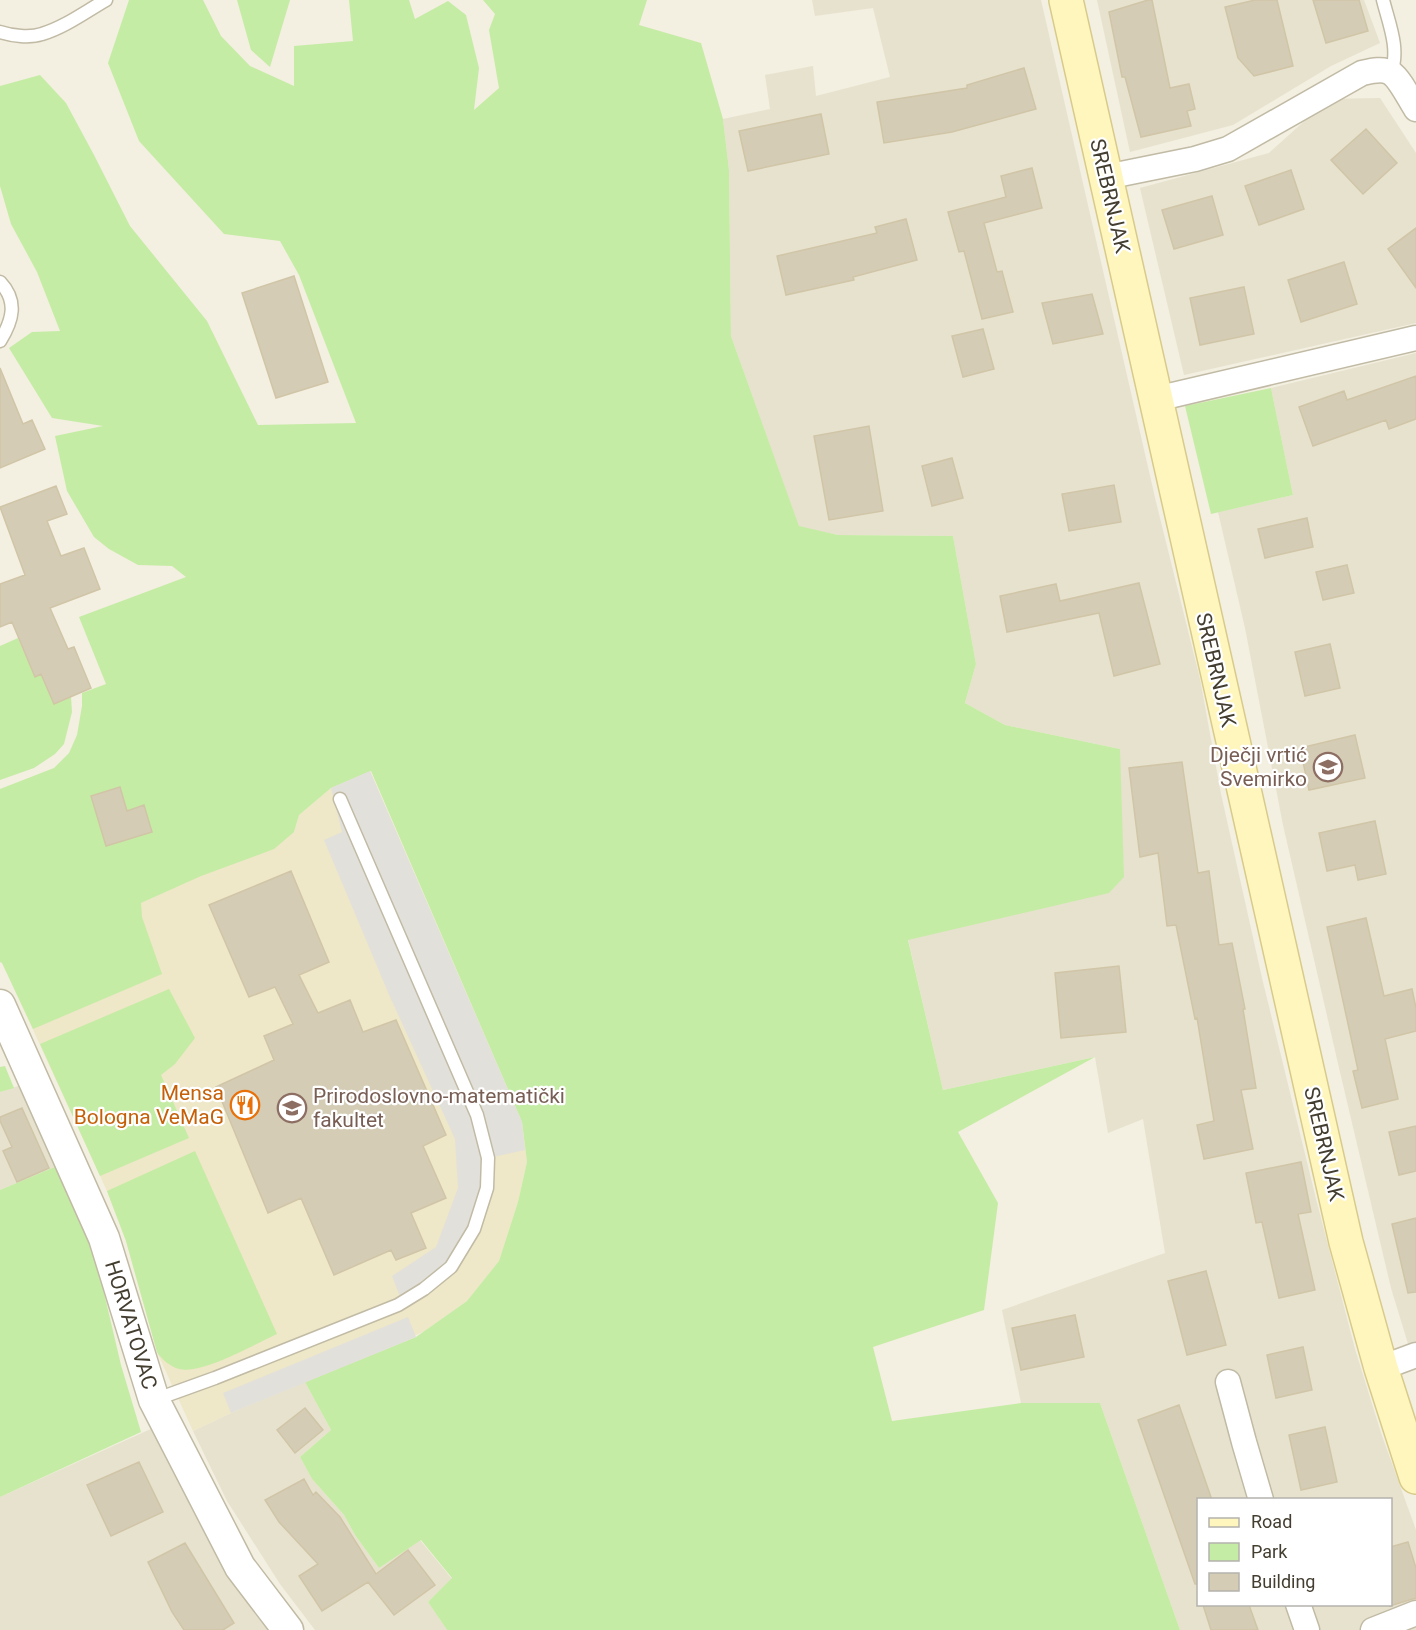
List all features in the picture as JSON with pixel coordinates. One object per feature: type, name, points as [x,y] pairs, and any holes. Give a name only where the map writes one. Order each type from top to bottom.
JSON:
[{"type":"main road","name":"SREBRNJAK","points":[[1066,0],[1346,1242],[1381,1368],[1416,1477]]},
{"type":"street","points":[[1106,177],[1216,154],[1258,134],[1362,73],[1376,70],[1390,73],[1399,82],[1416,110]]},
{"type":"street","points":[[1156,399],[1416,338]]},
{"type":"street","name":"HORVATOVAC","points":[[0,1005],[104,1238],[154,1400],[235,1570],[288,1630]]},
{"type":"street","points":[[1381,1368],[1416,1355]]},
{"type":"street","points":[[1228,1382],[1260,1498]]},
{"type":"street","points":[[1298,1606],[1307,1630]]},
{"type":"street","points":[[1373,1630],[1416,1613]]},
{"type":"lane","points":[[0,32],[12,36],[40,35],[105,0]]},
{"type":"lane","points":[[1383,0],[1395,46],[1395,62],[1390,73]]},
{"type":"lane","points":[[0,282],[7,290],[13,309],[8,328],[0,341]]},
{"type":"lane","points":[[154,1400],[398,1305],[424,1289],[451,1267],[474,1229],[487,1188],[488,1158],[477,1115],[340,799]]},
{"type":"shaded area","points":[[812,0],[1041,0],[1156,502],[1200,679],[1221,794],[1262,978],[1316,1199],[1355,1349],[1381,1433],[1416,1530],[1416,1630],[1180,1630],[1100,1403],[1021,1403],[1002,1310],[1165,1253],[1143,1119],[1108,1133],[1095,1057],[943,1090],[908,939],[1109,892],[1120,749],[1005,725],[965,703],[976,664],[953,536],[838,535],[799,527],[731,336],[729,170],[723,119],[770,109],[765,75],[813,66],[816,96],[890,77],[873,8],[815,16]]},
{"type":"shaded area","points":[[1097,0],[1364,0],[1380,43],[1331,66],[1233,125],[1130,152]]},
{"type":"shaded area","points":[[1380,98],[1416,153],[1416,323],[1184,375],[1140,188],[1269,153],[1329,99]]},
{"type":"shaded area","points":[[1416,353],[1416,1370],[1391,1288],[1283,825],[1245,628],[1218,512],[1293,495],[1271,388]]},
{"type":"shaded area","name":"Prirodoslovno-matematički fakultet","points":[[370,771],[522,1122],[527,1162],[518,1202],[499,1261],[467,1301],[423,1332],[193,1431],[157,1352],[126,1241],[107,1191],[2,962],[141,917],[141,903],[294,832],[299,815],[331,788]]},
{"type":"shaded area","points":[[370,771],[522,1122],[525,1150],[488,1158],[487,1188],[451,1267],[402,1302],[392,1276],[436,1247],[458,1188],[455,1139],[390,997],[324,840],[342,832],[331,788]]},
{"type":"shaded area","points":[[21,1085],[57,1166],[0,1190],[0,1092]]},
{"type":"shaded area","points":[[408,1317],[416,1337],[231,1413],[223,1393]]},
{"type":"shaded area","points":[[305,1382],[331,1430],[300,1457],[312,1479],[344,1515],[355,1535],[379,1568],[420,1540],[452,1579],[428,1602],[447,1630],[315,1630],[280,1584],[227,1501],[193,1431]]},
{"type":"shaded area","points":[[153,1428],[270,1630],[0,1630],[0,1497]]},
{"type":"green space","points":[[129,0],[203,0],[221,36],[250,66],[294,86],[294,46],[353,41],[349,0],[409,0],[415,19],[448,1],[466,15],[479,68],[474,110],[499,88],[489,30],[495,14],[483,0],[647,0],[639,25],[701,43],[723,119],[729,170],[731,336],[799,526],[838,535],[953,536],[976,664],[965,703],[1005,725],[1120,749],[1124,877],[1109,893],[908,940],[943,1090],[1095,1057],[958,1132],[998,1203],[984,1310],[873,1347],[892,1421],[1021,1403],[1100,1403],[1180,1630],[447,1630],[428,1602],[452,1578],[421,1540],[379,1568],[355,1535],[344,1515],[312,1479],[300,1457],[331,1430],[305,1382],[416,1337],[467,1301],[499,1261],[518,1202],[527,1162],[522,1122],[371,771],[331,788],[299,815],[294,832],[274,849],[201,876],[141,903],[142,917],[162,974],[33,1029],[0,962],[0,789],[54,768],[69,753],[77,735],[82,693],[106,684],[79,617],[186,577],[172,566],[138,565],[109,549],[94,537],[67,491],[55,436],[103,426],[52,418],[9,348],[32,332],[60,331],[37,272],[11,224],[0,186],[0,86],[40,75],[66,103],[130,226],[207,321],[258,425],[356,423],[299,275],[280,241],[224,234],[139,141],[108,63]]},
{"type":"green space","points":[[237,0],[290,0],[270,67],[251,50]]},
{"type":"green space","points":[[1271,388],[1293,495],[1211,514],[1185,406]]},
{"type":"green space","points":[[18,638],[35,677],[41,674],[54,704],[71,697],[72,712],[64,744],[55,754],[34,768],[0,780],[0,646]]},
{"type":"green space","points":[[169,989],[195,1038],[175,1064],[161,1075],[189,1138],[100,1176],[40,1044]]},
{"type":"green space","points":[[5,1066],[14,1088],[0,1092],[0,1067]]},
{"type":"green space","points":[[195,1151],[277,1334],[214,1363],[189,1370],[173,1366],[157,1352],[126,1241],[107,1191]]},
{"type":"green space","points":[[57,1166],[97,1263],[121,1365],[141,1432],[0,1497],[0,1190]]},
{"type":"building","points":[[1152,0],[1170,88],[1189,84],[1195,109],[1187,111],[1191,126],[1141,137],[1125,77],[1122,77],[1109,12]]},
{"type":"building","points":[[1255,0],[1277,0],[1293,66],[1254,76],[1238,58],[1225,7]]},
{"type":"building","points":[[1313,0],[1359,0],[1368,31],[1326,43]]},
{"type":"building","points":[[1024,68],[1036,109],[952,132],[884,143],[877,102],[967,88],[967,85]]},
{"type":"building","points":[[821,114],[829,154],[748,171],[739,131]]},
{"type":"building","points":[[1366,129],[1397,163],[1363,194],[1331,160]]},
{"type":"building","points":[[1032,168],[1042,208],[984,223],[997,272],[1002,271],[1013,312],[982,319],[964,251],[959,252],[948,212],[1006,197],[1001,176]]},
{"type":"building","points":[[1291,170],[1304,209],[1259,225],[1245,186]]},
{"type":"building","points":[[1212,196],[1223,235],[1174,249],[1162,210]]},
{"type":"building","points":[[906,219],[917,260],[853,277],[854,280],[786,295],[777,256],[877,233],[875,227]]},
{"type":"building","points":[[1416,228],[1416,288],[1388,249]]},
{"type":"building","points":[[1344,262],[1357,304],[1301,322],[1288,280]]},
{"type":"building","points":[[294,276],[328,382],[276,398],[242,293]]},
{"type":"building","points":[[1244,287],[1254,334],[1200,345],[1190,298]]},
{"type":"building","points":[[1092,294],[1103,334],[1053,344],[1042,303]]},
{"type":"building","points":[[983,329],[994,369],[963,377],[952,336]]},
{"type":"building","points":[[0,368],[23,424],[32,420],[45,449],[0,468]]},
{"type":"building","points":[[1416,376],[1416,419],[1389,429],[1386,420],[1313,446],[1299,407],[1344,391],[1347,400]]},
{"type":"building","points":[[869,426],[883,511],[829,520],[814,436]]},
{"type":"building","points":[[952,458],[963,498],[932,506],[922,466]]},
{"type":"building","points":[[1114,485],[1121,522],[1069,531],[1062,494]]},
{"type":"building","points":[[56,486],[67,514],[47,521],[61,556],[84,548],[100,589],[50,608],[68,649],[74,647],[91,688],[54,704],[41,674],[35,677],[12,622],[0,627],[0,584],[25,575],[0,507]]},
{"type":"building","points":[[1307,518],[1313,547],[1265,558],[1258,529]]},
{"type":"building","points":[[1347,565],[1354,593],[1323,600],[1316,572]]},
{"type":"building","points":[[1139,583],[1160,664],[1114,676],[1099,613],[1007,632],[1000,596],[1056,584],[1060,601]]},
{"type":"building","points":[[1330,644],[1340,688],[1305,696],[1295,652]]},
{"type":"building","points":[[1355,735],[1365,778],[1309,790],[1300,748]]},
{"type":"building","points":[[1182,762],[1198,873],[1209,871],[1219,945],[1232,943],[1245,1009],[1243,1009],[1256,1088],[1241,1090],[1253,1149],[1204,1159],[1197,1125],[1214,1121],[1197,1018],[1195,1019],[1176,925],[1167,926],[1158,853],[1140,857],[1129,768]]},
{"type":"building","points":[[120,787],[127,811],[144,805],[152,832],[106,846],[91,796]]},
{"type":"building","points":[[1375,821],[1386,874],[1358,880],[1355,865],[1327,871],[1319,833]]},
{"type":"building","points":[[291,871],[329,962],[299,975],[318,1013],[350,1000],[363,1032],[396,1020],[446,1135],[423,1146],[446,1198],[411,1213],[426,1248],[396,1260],[391,1250],[334,1275],[301,1198],[268,1213],[216,1087],[274,1060],[264,1036],[293,1024],[275,987],[249,997],[209,905]]},
{"type":"building","points":[[1366,918],[1384,996],[1412,989],[1416,1008],[1416,1031],[1385,1039],[1398,1099],[1362,1108],[1353,1071],[1358,1070],[1327,927]]},
{"type":"building","points":[[1119,966],[1126,1032],[1061,1038],[1055,973]]},
{"type":"building","points":[[22,1108],[49,1168],[17,1182],[3,1151],[12,1147],[0,1117]]},
{"type":"building","points":[[1416,1126],[1416,1171],[1399,1175],[1389,1132]]},
{"type":"building","points":[[1301,1162],[1311,1212],[1298,1214],[1315,1290],[1279,1298],[1262,1222],[1256,1223],[1246,1173]]},
{"type":"building","points":[[1416,1218],[1416,1292],[1408,1293],[1392,1224]]},
{"type":"building","points":[[1206,1271],[1226,1345],[1187,1355],[1168,1281]]},
{"type":"building","points":[[1075,1315],[1084,1357],[1021,1370],[1012,1328]]},
{"type":"building","points":[[1303,1347],[1312,1390],[1276,1398],[1267,1355]]},
{"type":"building","points":[[1179,1405],[1211,1498],[1197,1498],[1197,1584],[1195,1584],[1138,1420]]},
{"type":"building","points":[[305,1408],[323,1430],[295,1453],[277,1430]]},
{"type":"building","points":[[1325,1427],[1337,1482],[1301,1490],[1289,1435]]},
{"type":"building","points":[[139,1462],[163,1512],[111,1536],[87,1485]]},
{"type":"building","points":[[304,1479],[313,1495],[316,1492],[340,1517],[376,1574],[408,1550],[435,1585],[394,1615],[368,1582],[322,1611],[299,1576],[318,1564],[279,1522],[265,1500]]},
{"type":"building","points":[[1408,1542],[1416,1568],[1416,1598],[1392,1605],[1392,1546]]},
{"type":"building","points":[[185,1543],[234,1623],[223,1630],[184,1630],[172,1612],[148,1562]]},
{"type":"building","points":[[1203,1606],[1249,1606],[1258,1630],[1211,1630]]},
{"type":"place","name":"Dječji vrtić Svemirko","points":[[1328,767]]},
{"type":"place","name":"Mensa Bologna VeMaG","points":[[245,1105]]},
{"type":"place","name":"Prirodoslovno-matematički fakultet","points":[[292,1108]]}]
